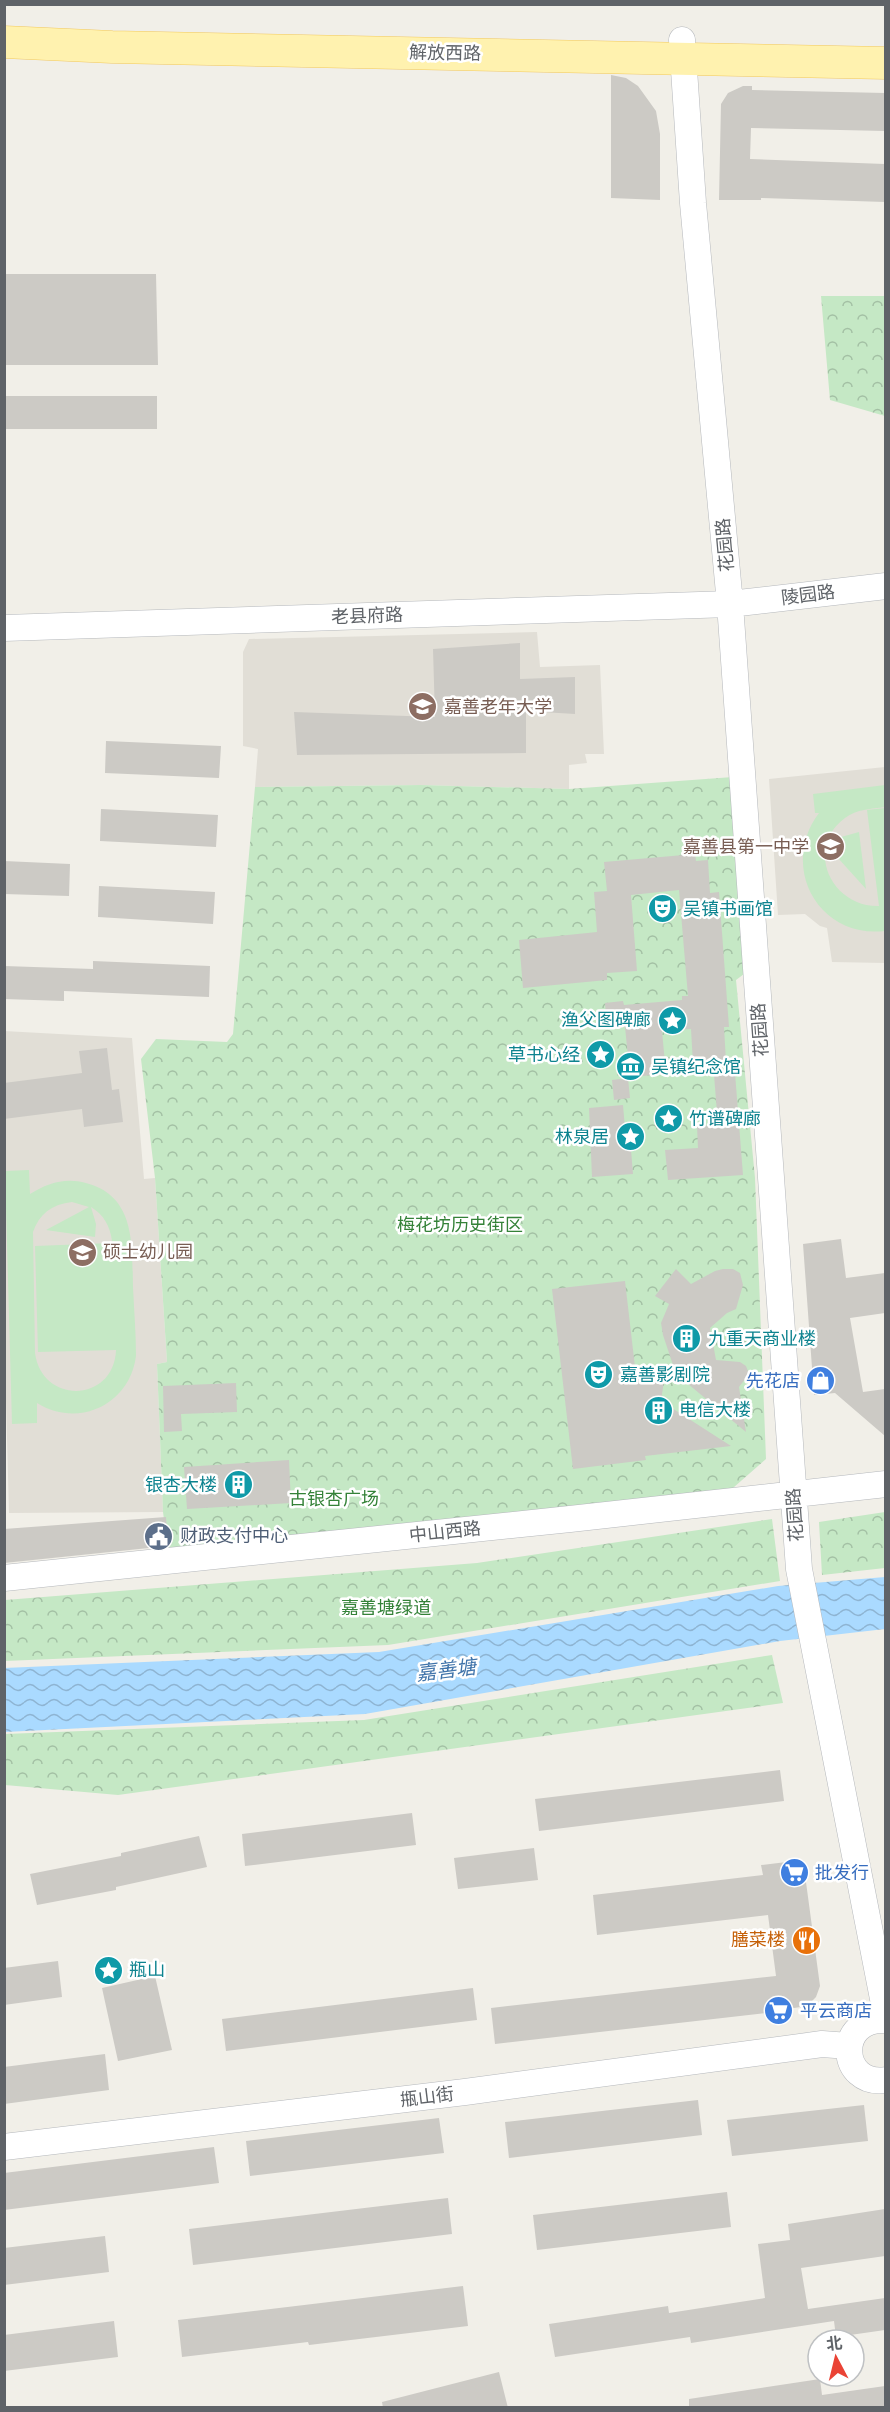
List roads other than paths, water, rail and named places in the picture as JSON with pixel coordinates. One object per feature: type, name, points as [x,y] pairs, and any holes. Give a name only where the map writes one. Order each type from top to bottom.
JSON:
[{"type":"main road","name":"解放西路","points":[[4,24],[682,49],[885,63]]},
{"type":"main road","name":"解放西路","points":[[4,42],[124,48],[682,49],[885,45]]},
{"type":"street","name":"花园路","points":[[682,49],[693,203],[730,604],[799,1569],[816,1668],[885,2014]]},
{"type":"street","name":"陵园路","points":[[730,604],[885,586]]},
{"type":"street","name":"老县府路","points":[[4,628],[730,604]]},
{"type":"street","name":"中山西路","points":[[4,1578],[885,1484]]},
{"type":"street","points":[[885,2020],[867,2022],[858,2028],[849,2046],[849,2057],[853,2067],[860,2074],[869,2079],[885,2080]]},
{"type":"street","name":"甁山街","points":[[4,2147],[465,2092],[822,2044],[849,2046]]},
{"type":"water","name":"嘉善塘","points":[[885,1577],[885,1629],[780,1641],[365,1714],[5,1732],[4,1668],[379,1652],[778,1586]]},
{"type":"place","name":"嘉善老年大学","points":[[423,707]]},
{"type":"place","name":"嘉善县第一中学","points":[[830,847]]},
{"type":"place","name":"吴镇书画馆","points":[[662,909]]},
{"type":"place","name":"渔父图碑廊","points":[[672,1020]]},
{"type":"place","name":"草书心经","points":[[601,1055]]},
{"type":"place","name":"吴镇纪念馆","points":[[630,1067]]},
{"type":"place","name":"竹谱碑廊","points":[[668,1119]]},
{"type":"place","name":"林泉居","points":[[630,1137]]},
{"type":"place","name":"硕士幼儿园","points":[[82,1252]]},
{"type":"place","name":"九重天商业楼","points":[[687,1339]]},
{"type":"place","name":"嘉善影剧院","points":[[599,1375]]},
{"type":"place","name":"先花店","points":[[821,1381]]},
{"type":"place","name":"电信大楼","points":[[658,1410]]},
{"type":"place","name":"银杏大楼","points":[[238,1485]]},
{"type":"place","name":"财政支付中心","points":[[159,1536]]},
{"type":"place","name":"批发行","points":[[794,1873]]},
{"type":"place","name":"膳菜楼","points":[[806,1940]]},
{"type":"place","name":"瓶山","points":[[108,1970]]},
{"type":"place","name":"平云商店","points":[[779,2011]]},
{"type":"park label","name":"梅花坊历史街区","points":[[460,1225]]},
{"type":"park label","name":"古银杏广场","points":[[334,1499]]},
{"type":"park label","name":"嘉善塘绿道","points":[[386,1608]]}]
